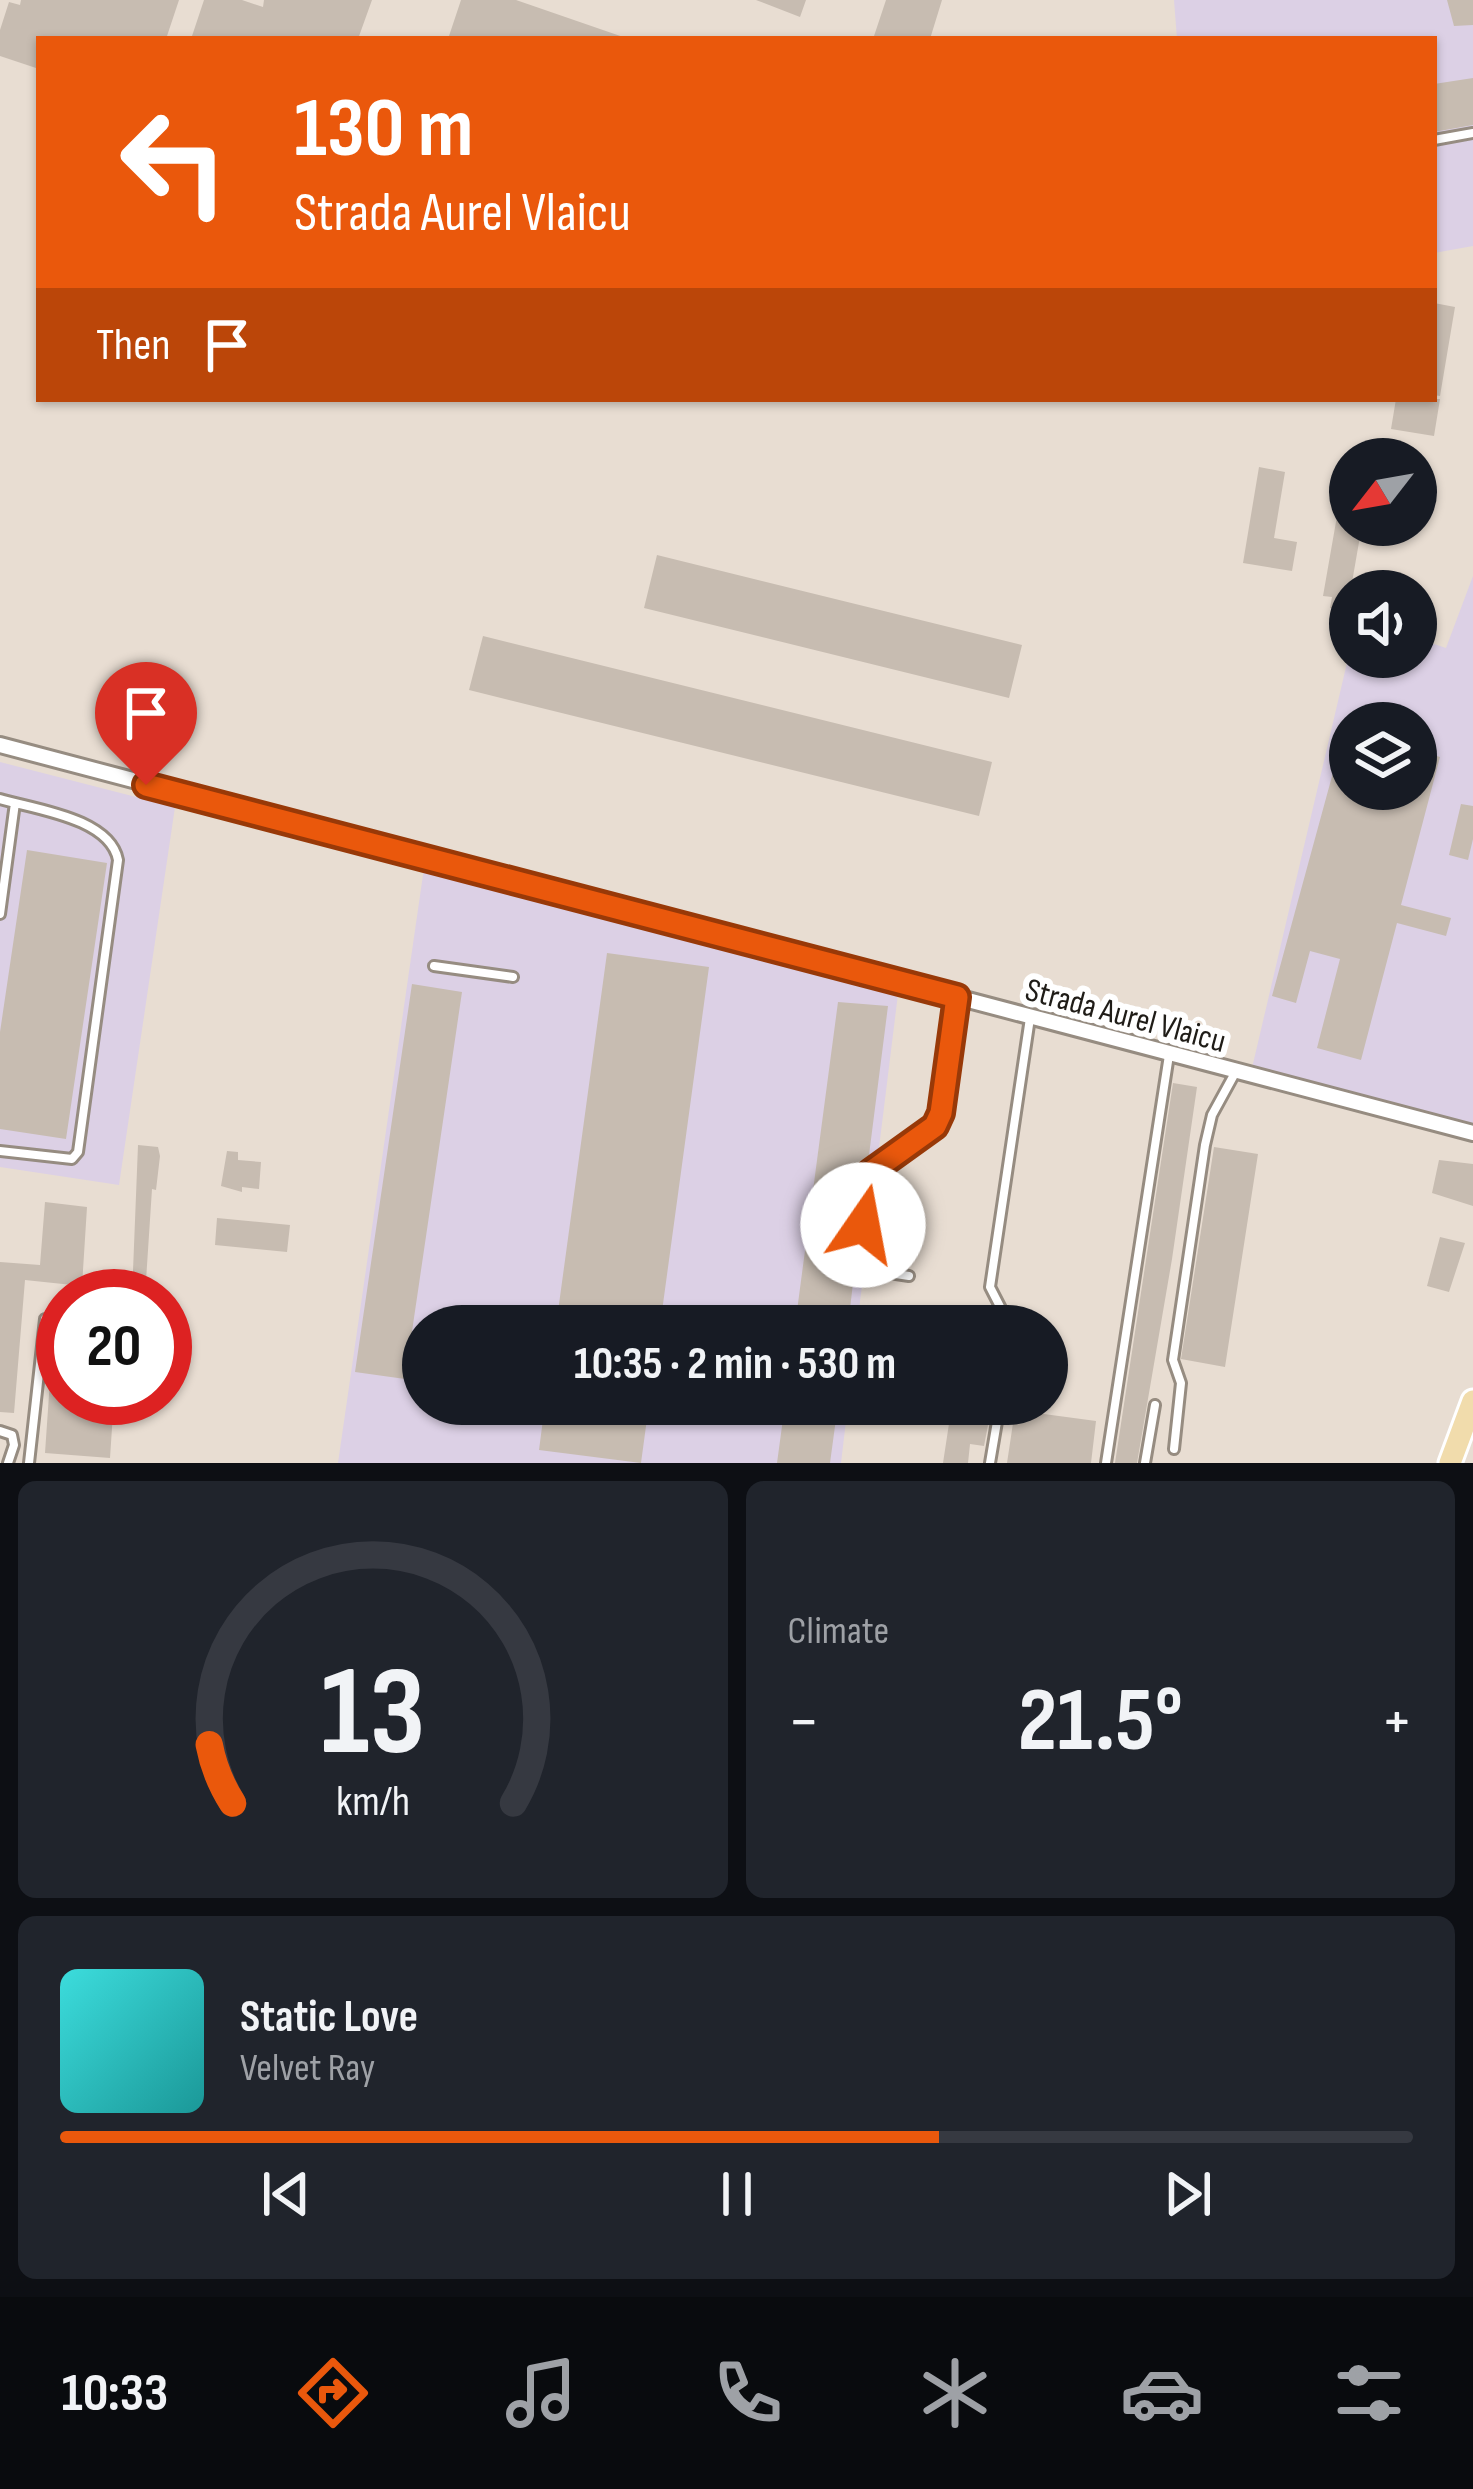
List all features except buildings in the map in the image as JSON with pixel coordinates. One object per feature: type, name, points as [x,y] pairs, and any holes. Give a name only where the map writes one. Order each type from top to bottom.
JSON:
[{"type":"main road","points":[[1450,1463],[1473,1401]]},
{"type":"street","name":"Strada Aurel Vlaicu","points":[[0,745],[1473,1133]]},
{"type":"lane","points":[[1437,139],[1473,133]]},
{"type":"lane","points":[[0,799],[82,820],[116,850],[118,860],[78,1152],[72,1159],[0,1151]]},
{"type":"lane","points":[[0,914],[15,803]]},
{"type":"lane","points":[[434,967],[513,977]]},
{"type":"lane","points":[[909,1276],[870,1270],[860,1259],[868,1182],[876,1166],[935,1126],[941,1113],[957,997]]},
{"type":"lane","points":[[999,1305],[990,1287],[1030,1016]]},
{"type":"lane","points":[[1106,1463],[1170,1054]]},
{"type":"lane","points":[[1174,1449],[1181,1383],[1173,1360],[1205,1145],[1217,1103],[1236,1072]]},
{"type":"lane","points":[[29,1463],[36,1400]]},
{"type":"lane","points":[[1145,1463],[1155,1405]]},
{"type":"lane","points":[[990,1463],[996,1425]]},
{"type":"lane","points":[[0,1431],[12,1435],[8,1463]]},
{"type":"shaded area","points":[[1174,0],[1473,0],[1473,246],[1437,252],[1437,36],[1177,36]]},
{"type":"shaded area","points":[[1473,576],[1473,1132],[1252,1068],[1329,740],[1329,810],[1437,810],[1437,702],[1338,702],[1343,678],[1437,678],[1437,645],[1446,648]]},
{"type":"shaded area","points":[[0,762],[175,807],[119,1185],[0,1167]]},
{"type":"shaded area","points":[[424,868],[898,994],[860,1305],[402,1305],[402,1425],[846,1425],[841,1463],[338,1463]]},
{"type":"route","points":[[146,785],[957,997],[941,1113],[935,1126],[871,1172],[863,1225]]}]
